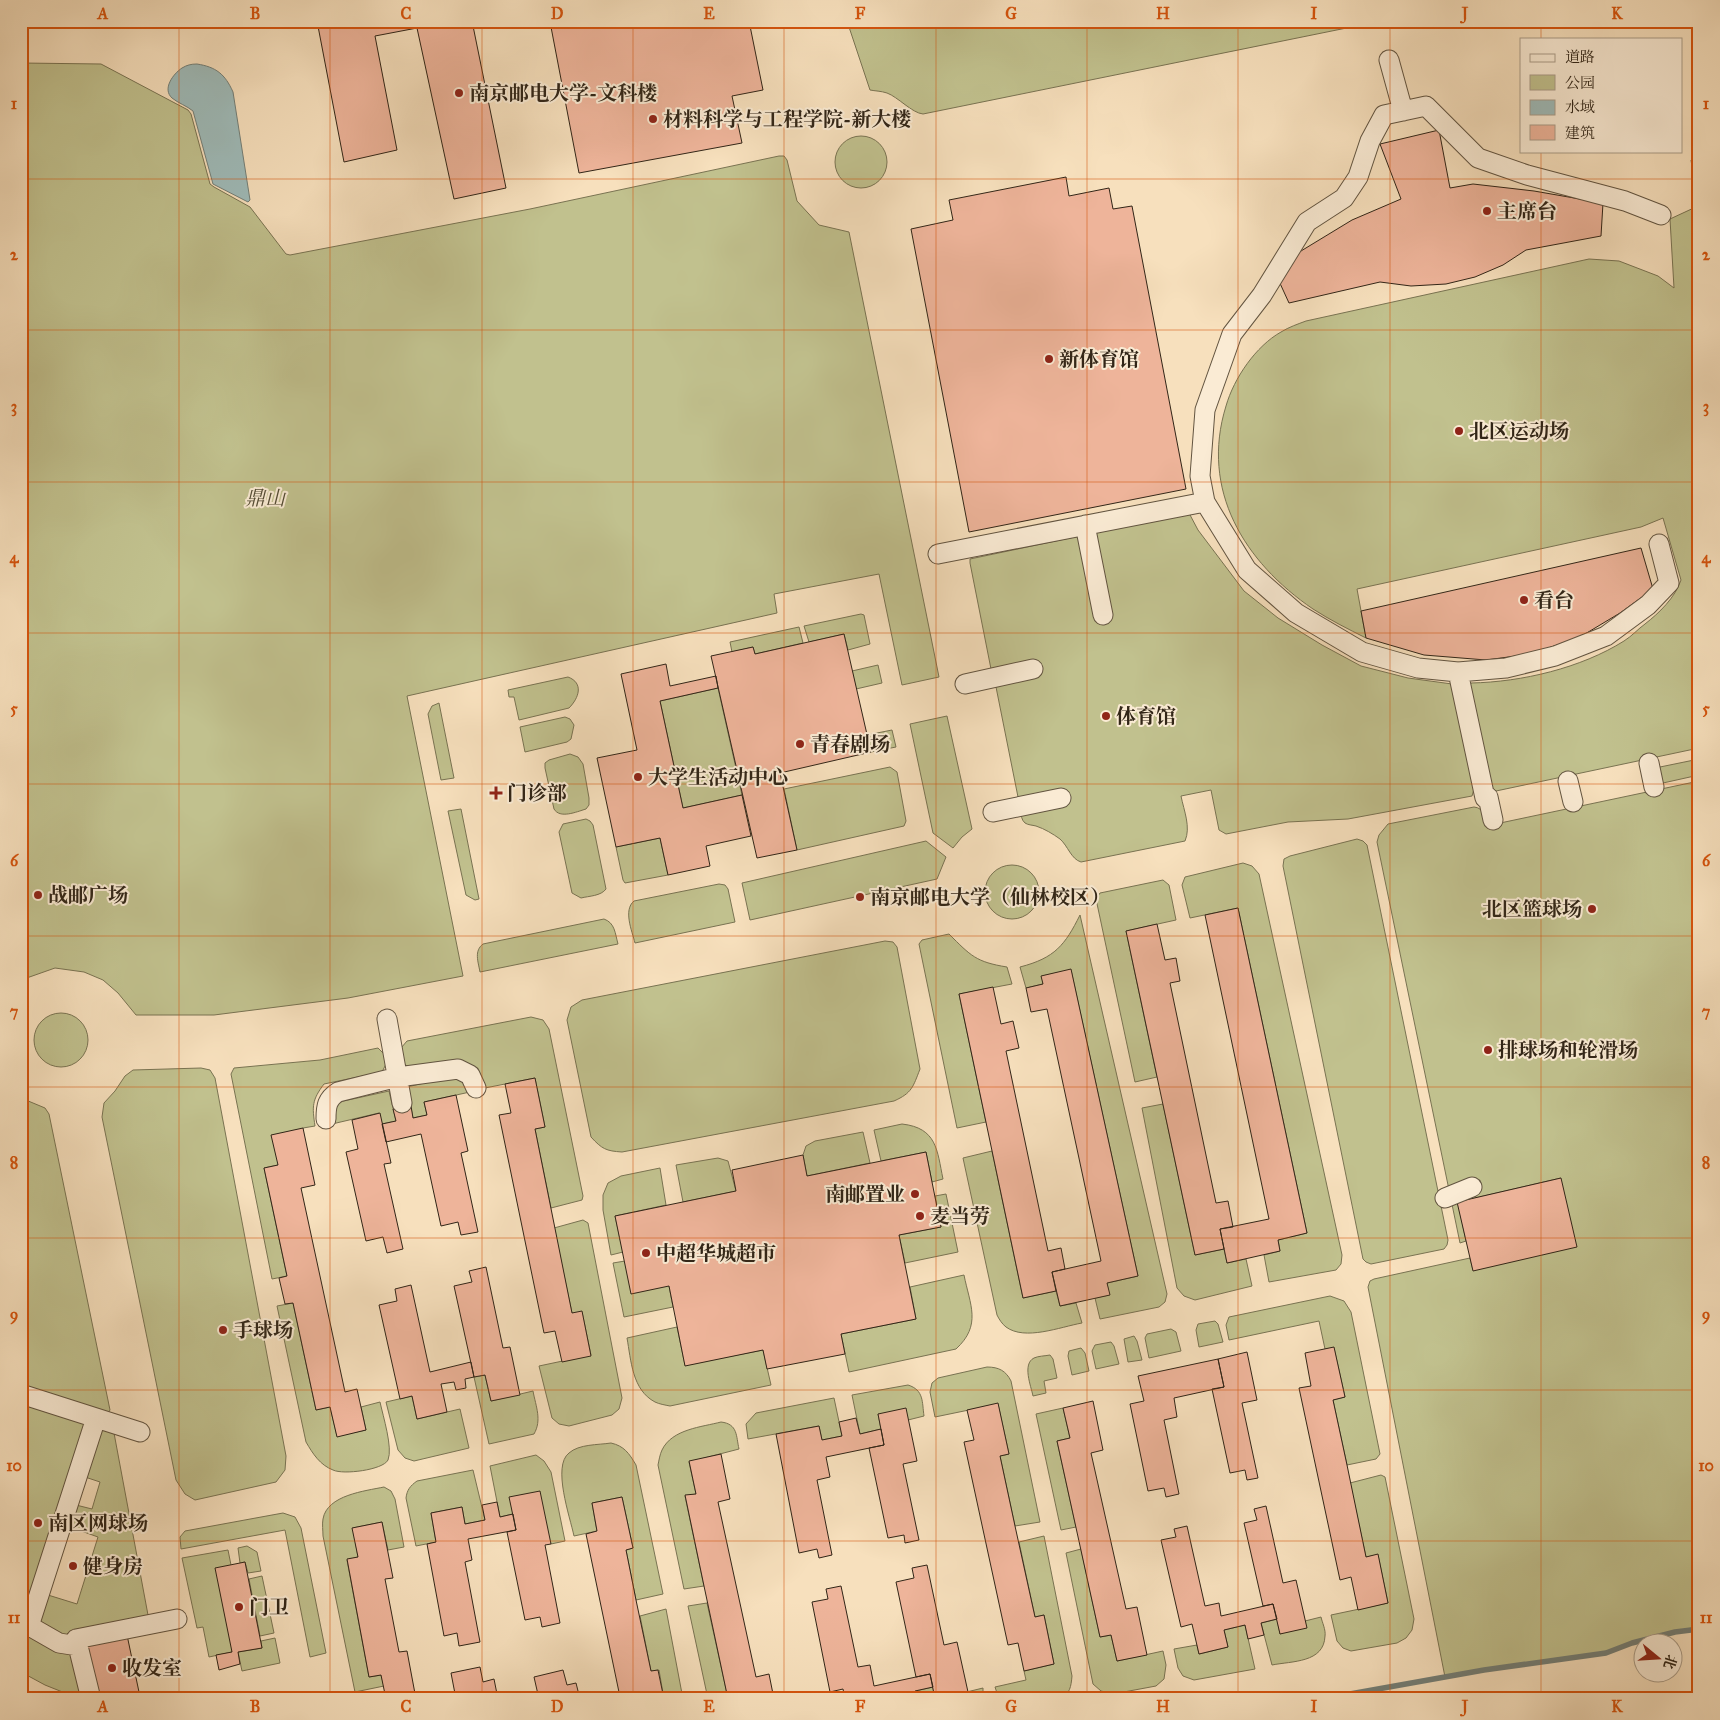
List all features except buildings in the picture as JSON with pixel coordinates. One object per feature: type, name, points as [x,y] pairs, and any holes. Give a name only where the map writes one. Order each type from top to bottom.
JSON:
[{"type":"street","points":[[1389,60],[1403,111]]},
{"type":"street","points":[[1659,544],[1669,583],[1648,605],[1606,636],[1555,656],[1515,666],[1458,672],[1418,668],[1362,652],[1296,612],[1247,570],[1205,502],[1200,476],[1206,410],[1232,334],[1262,295],[1307,222],[1344,198],[1358,178],[1370,141],[1384,115],[1426,106],[1478,158],[1527,176],[1625,201],[1661,215]]},
{"type":"street","points":[[938,554],[1205,502]]},
{"type":"street","points":[[1085,525],[1103,615]]},
{"type":"street","points":[[965,684],[1033,669]]},
{"type":"street","points":[[1458,672],[1486,798],[1493,820]]},
{"type":"street","points":[[1649,763],[1654,787]]},
{"type":"street","points":[[1568,780],[1573,802]]},
{"type":"street","points":[[993,812],[1061,798]]},
{"type":"street","points":[[387,1019],[402,1103]]},
{"type":"street","points":[[326,1119],[326,1107],[331,1096],[338,1092],[398,1077],[458,1069],[470,1075],[476,1088]]},
{"type":"street","points":[[1445,1198],[1472,1187]]},
{"type":"street","points":[[21,1394],[140,1432]]},
{"type":"street","points":[[78,1646],[59,1643],[31,1627],[30,1623],[96,1418]]},
{"type":"street","points":[[91,1699],[76,1639],[177,1619]]},
{"type":"green space","points":[[847,21],[1381,21],[923,114],[914,111],[887,93],[870,90]]},
{"type":"green space","name":"鼎山","points":[[21,63],[101,64],[188,110],[191,114],[210,184],[250,207],[286,254],[290,255],[530,209],[784,156],[787,160],[797,201],[819,225],[849,232],[939,677],[902,685],[879,574],[774,594],[777,613],[407,696],[463,976],[348,998],[214,1015],[136,1015],[118,993],[103,980],[84,972],[55,968],[21,980]]},
{"type":"green space","points":[[856,136],[866,136],[880,143],[887,157],[887,167],[880,181],[866,188],[856,188],[846,184],[839,177],[835,167],[835,157],[839,147],[846,140]]},
{"type":"green space","name":"北区运动场","points":[[1699,158],[1699,748],[1496,791],[1492,789],[1470,686],[1471,683],[1510,680],[1570,666],[1607,651],[1630,637],[1650,620],[1671,599],[1681,580],[1663,518],[1641,527],[1357,589],[1366,638],[1319,613],[1288,590],[1248,546],[1234,521],[1224,495],[1219,467],[1219,437],[1226,406],[1240,374],[1255,354],[1281,332],[1306,321],[1589,259],[1619,261],[1658,276],[1674,288],[1670,219],[1698,206],[1691,160]]},
{"type":"green space","points":[[1189,513],[1198,530],[1244,591],[1278,618],[1361,666],[1408,678],[1452,684],[1474,789],[1472,796],[1348,819],[1288,822],[1226,834],[1219,830],[1211,790],[1181,796],[1187,825],[1185,841],[1081,862],[1075,858],[1057,837],[1043,829],[1025,823],[1022,818],[970,559]]},
{"type":"green space","points":[[861,614],[864,615],[870,644],[848,650],[844,634],[809,642],[804,626]]},
{"type":"green space","points":[[799,627],[803,643],[755,654],[753,647],[732,652],[730,642]]},
{"type":"green space","points":[[878,665],[882,683],[856,689],[852,671]]},
{"type":"green space","points":[[568,677],[578,687],[575,700],[569,708],[519,720],[514,697],[509,697],[508,690]]},
{"type":"green space","points":[[718,688],[742,795],[683,808],[660,701]]},
{"type":"green space","points":[[439,703],[454,778],[441,780],[428,714],[432,706]]},
{"type":"green space","points":[[947,716],[972,829],[953,848],[933,833],[910,724]]},
{"type":"green space","points":[[565,717],[570,719],[574,725],[571,739],[567,742],[525,752],[520,727]]},
{"type":"green space","points":[[892,730],[896,747],[871,752],[867,735]]},
{"type":"green space","points":[[570,754],[578,757],[583,764],[589,805],[586,809],[560,814],[554,809],[545,763]]},
{"type":"green space","points":[[1699,759],[1699,775],[1663,783],[1656,779],[1655,773],[1660,767]]},
{"type":"green space","points":[[890,767],[897,772],[906,821],[904,826],[797,850],[784,789]]},
{"type":"green space","points":[[1699,781],[1699,1629],[1675,1632],[1632,1632],[1632,1643],[1606,1653],[1445,1677],[1368,1287],[1370,1281],[1374,1279],[1470,1258],[1473,1270],[1561,1178],[1458,1202],[1466,1241],[1460,1243],[1377,842],[1379,835],[1388,824],[1474,807],[1482,811],[1486,826]]},
{"type":"green space","points":[[461,809],[479,899],[475,900],[466,895],[448,811]]},
{"type":"green space","points":[[586,819],[593,825],[606,889],[598,894],[581,898],[572,893],[559,832],[563,824]]},
{"type":"green space","points":[[660,838],[668,875],[625,883],[616,847]]},
{"type":"green space","points":[[1357,839],[1367,845],[1448,1240],[1444,1249],[1371,1264],[1363,1259],[1283,866],[1284,859],[1290,856]]},
{"type":"green space","points":[[926,841],[946,857],[937,879],[750,920],[742,883]]},
{"type":"green space","points":[[1243,863],[1252,866],[1259,874],[1342,1255],[1341,1264],[1336,1270],[1269,1282],[1264,1255],[1280,1251],[1278,1240],[1307,1233],[1238,908],[1190,918],[1182,885],[1185,877]]},
{"type":"green space","points":[[1007,865],[1017,865],[1027,869],[1035,877],[1039,892],[1035,907],[1027,915],[1017,919],[1007,919],[997,915],[989,907],[985,897],[985,887],[989,877],[997,869]]},
{"type":"green space","points":[[1163,880],[1169,885],[1176,920],[1126,931],[1157,1077],[1135,1082],[1096,899],[1100,893]]},
{"type":"green space","points":[[719,884],[725,885],[728,889],[735,922],[635,943],[630,927],[629,915],[629,910],[634,901]]},
{"type":"green space","points":[[1080,915],[1167,1294],[1165,1302],[1159,1307],[1100,1319],[1095,1298],[1109,1295],[1107,1283],[1138,1276],[1071,970],[1042,976],[1043,984],[1026,988],[1020,967],[1042,959],[1058,949],[1069,935]]},
{"type":"green space","points":[[604,919],[612,926],[618,944],[480,972],[478,950],[483,944]]},
{"type":"green space","points":[[949,934],[975,957],[988,963],[1007,967],[1012,984],[959,994],[986,1122],[957,1128],[919,944],[922,940]]},
{"type":"green space","points":[[885,941],[893,942],[897,947],[920,1069],[913,1085],[905,1095],[894,1101],[622,1152],[605,1149],[591,1137],[567,1020],[571,1007],[582,1000]]},
{"type":"green space","points":[[61,1013],[71,1015],[80,1021],[86,1030],[88,1040],[86,1050],[80,1059],[71,1065],[61,1067],[51,1065],[42,1059],[36,1050],[34,1040],[36,1030],[42,1021],[51,1015]]},
{"type":"green space","points":[[531,1017],[543,1020],[549,1029],[583,1196],[582,1200],[551,1208],[535,1129],[545,1127],[535,1078],[485,1088],[476,1070],[410,1068],[403,1063],[401,1048],[407,1041]]},
{"type":"green space","points":[[378,1048],[386,1056],[386,1064],[382,1072],[324,1084],[317,1094],[314,1104],[315,1126],[303,1128],[278,1165],[264,1168],[287,1276],[272,1279],[231,1074],[234,1068],[320,1060]]},
{"type":"green space","points":[[201,1068],[210,1070],[215,1078],[286,1456],[285,1470],[276,1482],[195,1500],[185,1494],[176,1480],[102,1117],[104,1103],[125,1076],[133,1070]]},
{"type":"green space","points":[[450,1077],[461,1078],[470,1092],[424,1102],[427,1115],[413,1118],[407,1087]]},
{"type":"green space","points":[[389,1091],[396,1121],[382,1124],[379,1113],[332,1124],[333,1109],[339,1102]]},
{"type":"green space","points":[[21,1098],[45,1108],[49,1114],[110,1410],[108,1413],[21,1387]]},
{"type":"green space","points":[[1163,1104],[1195,1255],[1224,1249],[1227,1263],[1246,1259],[1252,1286],[1195,1300],[1184,1296],[1177,1288],[1142,1108]]},
{"type":"green space","points":[[902,1124],[914,1126],[929,1136],[937,1150],[943,1179],[932,1182],[926,1152],[881,1161],[874,1130]]},
{"type":"green space","points":[[863,1132],[870,1163],[807,1176],[803,1155],[806,1146],[815,1141]]},
{"type":"green space","points":[[992,1151],[1023,1298],[1056,1291],[1060,1306],[1076,1303],[1082,1323],[1043,1332],[1023,1333],[1006,1327],[998,1317],[963,1158]]},
{"type":"green space","points":[[718,1158],[728,1161],[736,1191],[683,1202],[676,1165]]},
{"type":"green space","points":[[660,1168],[666,1205],[615,1216],[623,1252],[611,1255],[603,1210],[603,1195],[608,1183],[621,1176]]},
{"type":"green space","points":[[946,1194],[958,1252],[905,1263],[899,1235],[941,1227],[935,1196]]},
{"type":"green space","points":[[583,1220],[588,1223],[622,1398],[619,1409],[612,1415],[569,1426],[559,1424],[552,1418],[539,1366],[591,1355],[582,1312],[572,1313],[554,1228]]},
{"type":"green space","points":[[625,1261],[669,1286],[673,1307],[624,1317],[613,1263]]},
{"type":"green space","points":[[964,1275],[971,1305],[972,1323],[969,1332],[956,1349],[849,1372],[841,1334],[916,1319],[910,1287]]},
{"type":"green space","points":[[1330,1296],[1344,1301],[1351,1312],[1380,1454],[1376,1459],[1347,1465],[1333,1400],[1345,1397],[1334,1348],[1325,1349],[1319,1321],[1229,1340],[1226,1325],[1229,1317]]},
{"type":"green space","points":[[293,1303],[316,1410],[330,1407],[337,1436],[366,1430],[361,1407],[380,1402],[389,1448],[388,1460],[385,1464],[362,1471],[345,1472],[333,1470],[328,1468],[314,1455],[306,1442],[277,1306]]},
{"type":"green space","points":[[1215,1321],[1218,1324],[1223,1342],[1199,1347],[1196,1330],[1198,1324]]},
{"type":"green space","points":[[677,1327],[685,1365],[763,1350],[771,1385],[670,1406],[655,1402],[647,1397],[637,1382],[627,1338]]},
{"type":"green space","points":[[1171,1329],[1176,1332],[1181,1351],[1149,1358],[1145,1338],[1147,1334]]},
{"type":"green space","points":[[1134,1336],[1142,1360],[1128,1362],[1124,1339]]},
{"type":"green space","points":[[1111,1342],[1119,1364],[1096,1369],[1092,1351],[1095,1345]]},
{"type":"green space","points":[[1081,1348],[1085,1353],[1089,1371],[1072,1375],[1068,1356],[1069,1351]]},
{"type":"green space","points":[[1050,1355],[1053,1359],[1057,1378],[1044,1381],[1046,1393],[1033,1396],[1028,1376],[1028,1365],[1034,1358]]},
{"type":"green space","points":[[987,1367],[1002,1370],[1011,1381],[1040,1522],[1015,1526],[1000,1456],[1009,1454],[998,1404],[935,1417],[930,1392],[932,1383],[938,1378]]},
{"type":"green space","points":[[485,1375],[491,1401],[533,1391],[538,1418],[534,1434],[489,1444],[474,1377]]},
{"type":"green space","points":[[908,1385],[920,1393],[924,1416],[908,1420],[878,1414],[881,1429],[860,1434],[852,1395]]},
{"type":"green space","points":[[412,1396],[417,1419],[460,1409],[469,1448],[414,1461],[405,1458],[398,1450],[386,1402]]},
{"type":"green space","points":[[834,1398],[842,1436],[822,1440],[819,1426],[748,1439],[746,1424],[756,1413]]},
{"type":"green space","name":"南区网球场","points":[[21,1401],[88,1423],[23,1624],[75,1650],[86,1699],[80,1699],[45,1685],[21,1672]]},
{"type":"green space","points":[[1063,1408],[1070,1438],[1057,1441],[1076,1527],[1061,1530],[1036,1414]]},
{"type":"green space","points":[[721,1422],[731,1425],[735,1431],[739,1449],[689,1462],[696,1494],[685,1496],[704,1586],[684,1589],[658,1465],[659,1459],[662,1450],[673,1437],[688,1430]]},
{"type":"green space","points":[[100,1428],[114,1433],[148,1615],[73,1639],[39,1625],[48,1595],[77,1604],[98,1537],[70,1527],[76,1505],[92,1509],[100,1482],[85,1477]]},
{"type":"green space","points":[[611,1443],[626,1451],[636,1465],[663,1594],[636,1600],[626,1550],[633,1548],[622,1497],[592,1503],[597,1531],[574,1536],[562,1480],[564,1460],[569,1453],[578,1448]]},
{"type":"green space","points":[[536,1455],[544,1461],[551,1472],[565,1541],[551,1544],[510,1497],[513,1514],[500,1517],[490,1466]]},
{"type":"green space","points":[[473,1470],[485,1520],[465,1524],[462,1507],[431,1513],[436,1542],[416,1546],[406,1498],[409,1488],[417,1481]]},
{"type":"green space","points":[[1381,1475],[1385,1477],[1414,1619],[1412,1630],[1406,1638],[1397,1643],[1351,1651],[1343,1648],[1337,1641],[1331,1615],[1388,1603],[1378,1555],[1366,1557],[1350,1483]]},
{"type":"green space","points":[[384,1487],[391,1491],[395,1499],[404,1547],[388,1550],[382,1522],[353,1528],[358,1557],[347,1560],[369,1677],[381,1675],[384,1686],[355,1692],[323,1536],[323,1521],[326,1511],[339,1499],[348,1495]]},
{"type":"green space","points":[[283,1513],[295,1517],[301,1528],[326,1653],[310,1657],[285,1530],[181,1549],[180,1537],[185,1531]]},
{"type":"green space","points":[[1044,1536],[1072,1676],[1070,1687],[1061,1699],[999,1699],[995,1687],[1026,1680],[1024,1671],[1054,1664],[1044,1615],[1035,1617],[1019,1542]]},
{"type":"green space","points":[[247,1546],[257,1552],[261,1571],[248,1573],[245,1562],[240,1563],[238,1548]]},
{"type":"green space","points":[[1081,1549],[1100,1637],[1111,1635],[1117,1661],[1163,1651],[1166,1665],[1164,1679],[1156,1686],[1113,1694],[1101,1691],[1093,1684],[1066,1553]]},
{"type":"green space","points":[[228,1550],[231,1565],[232,1652],[209,1657],[203,1627],[197,1628],[182,1558]]},
{"type":"green space","points":[[262,1576],[274,1633],[260,1636],[249,1579]]},
{"type":"green space","points":[[707,1603],[728,1698],[740,1696],[741,1699],[708,1699],[688,1606]]},
{"type":"green space","points":[[666,1609],[683,1699],[664,1699],[659,1670],[651,1671],[640,1616]]},
{"type":"green space","points":[[1321,1617],[1325,1634],[1323,1645],[1319,1651],[1306,1659],[1272,1665],[1261,1623],[1277,1619],[1280,1634],[1305,1621]]},
{"type":"green space","points":[[1245,1625],[1255,1669],[1194,1680],[1183,1676],[1178,1668],[1174,1649],[1197,1645],[1199,1654],[1228,1647],[1224,1630]]},
{"type":"green space","points":[[275,1638],[280,1663],[242,1671],[238,1652],[262,1648],[261,1641]]},
{"type":"green space","points":[[933,1687],[935,1699],[916,1699],[915,1691]]},
{"type":"green space","points":[[983,1688],[983,1699],[938,1699]]},
{"type":"water","points":[[197,64],[210,67],[219,72],[227,80],[233,92],[250,200],[248,202],[213,184],[193,111],[174,100],[169,94],[168,86],[175,74],[186,66]]},
{"type":"waterway","points":[[1322,1699],[1484,1670],[1606,1653],[1632,1643],[1675,1632],[1699,1629]]},
{"type":"place","name":"南京邮电大学-文科楼","points":[[459,93]]},
{"type":"place","name":"材料科学与工程学院-新大楼","points":[[653,119]]},
{"type":"place","name":"主席台","points":[[1487,211]]},
{"type":"place","name":"新体育馆","points":[[1049,359]]},
{"type":"place","name":"北区运动场","points":[[1459,431]]},
{"type":"place","name":"看台","points":[[1524,600]]},
{"type":"place","name":"体育馆","points":[[1106,716]]},
{"type":"place","name":"青春剧场","points":[[800,744]]},
{"type":"place","name":"大学生活动中心","points":[[638,777]]},
{"type":"place","name":"门诊部","points":[[496,793]]},
{"type":"place","name":"战邮广场","points":[[38,895]]},
{"type":"place","name":"南京邮电大学（仙林校区）","points":[[860,897]]},
{"type":"place","name":"北区篮球场","points":[[1592,909]]},
{"type":"place","name":"排球场和轮滑场","points":[[1488,1050]]},
{"type":"place","name":"南邮置业","points":[[915,1194]]},
{"type":"place","name":"麦当劳","points":[[920,1216]]},
{"type":"place","name":"中超华城超市","points":[[646,1253]]},
{"type":"place","name":"手球场","points":[[223,1330]]},
{"type":"place","name":"南区网球场","points":[[38,1523]]},
{"type":"place","name":"健身房","points":[[73,1566]]},
{"type":"place","name":"门卫","points":[[239,1607]]},
{"type":"place","name":"收发室","points":[[112,1668]]}]
